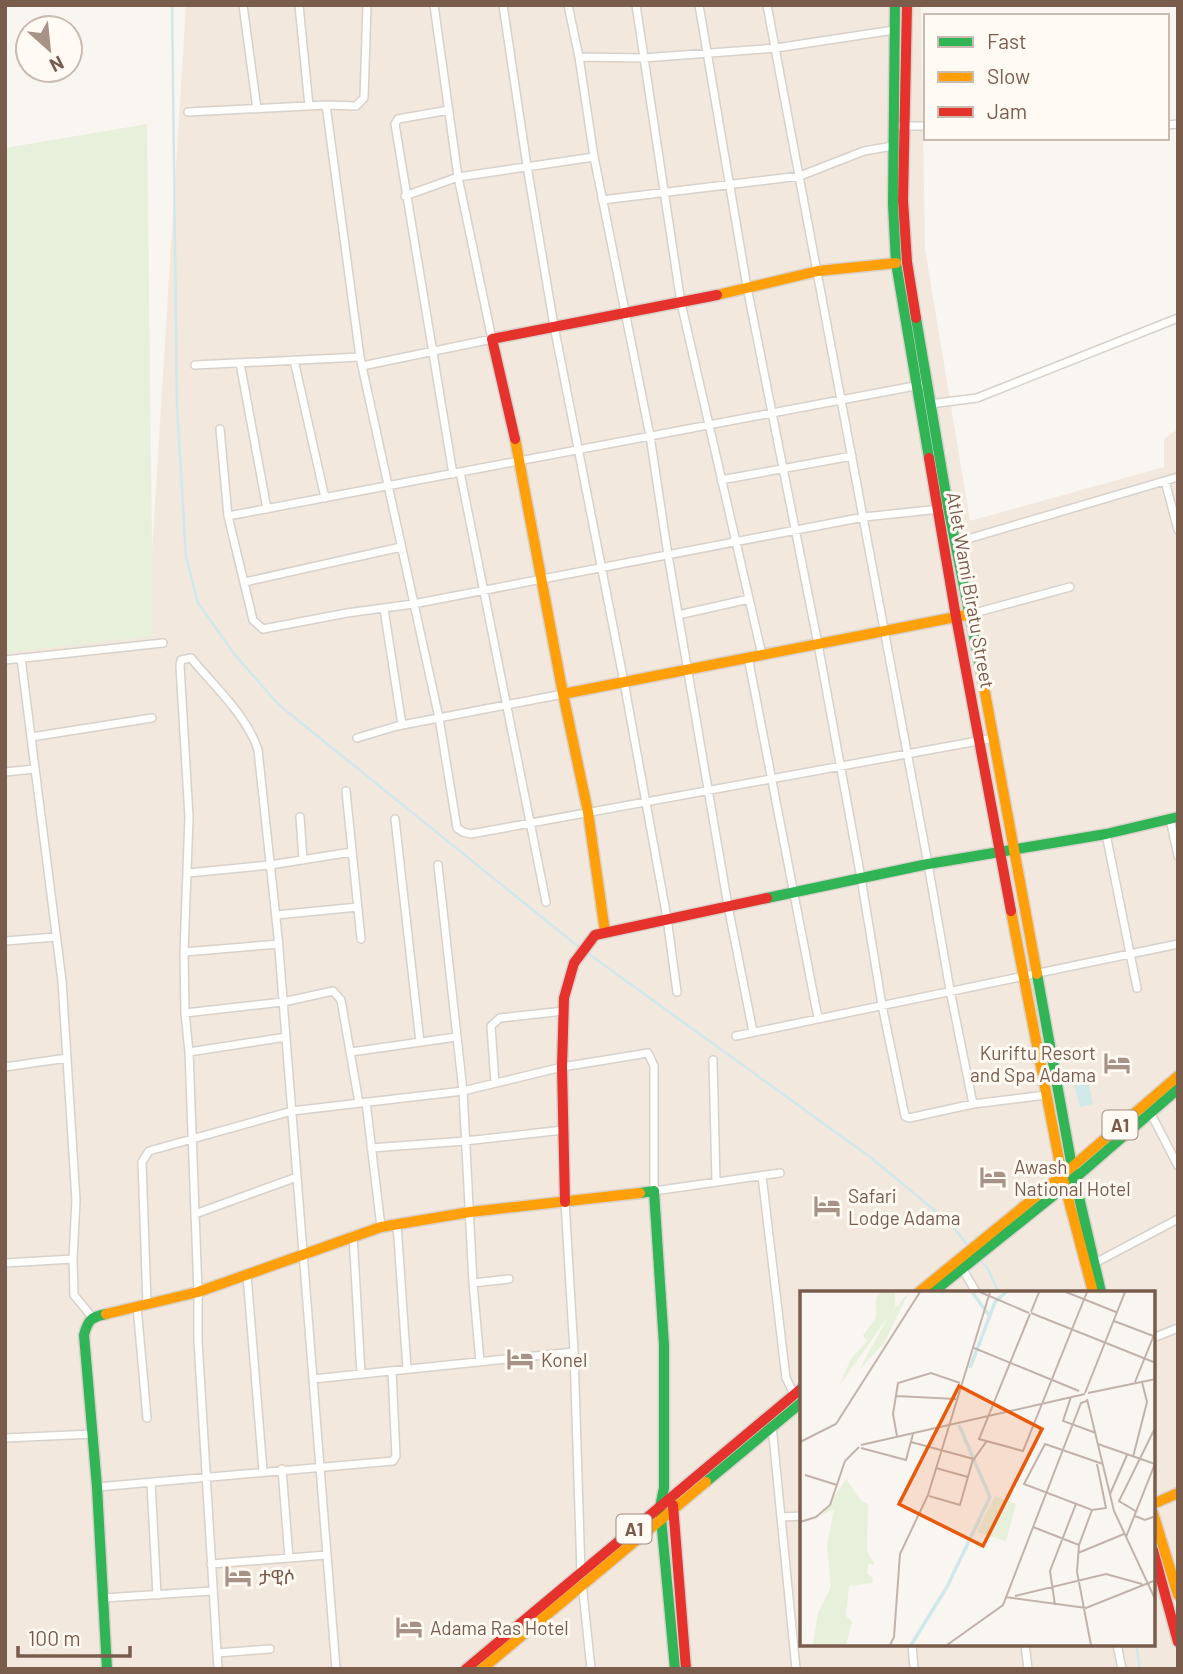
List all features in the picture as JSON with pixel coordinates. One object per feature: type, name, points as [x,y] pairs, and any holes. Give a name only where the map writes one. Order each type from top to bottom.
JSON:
[{"type":"main road","name":"Atlet Wami Biratu Street","points":[[895,5],[898,126],[906,262],[923,384],[943,508],[971,614],[994,738],[1024,975],[1046,1095],[1064,1186],[1092,1291]]},
{"type":"main road","name":"Atlet Wami Biratu Street","points":[[907,5],[898,126],[893,146],[896,263],[923,384],[930,404],[956,617],[981,740],[1036,973],[1074,1179],[1101,1291]]},
{"type":"main road","points":[[600,934],[588,812],[563,694],[520,461],[492,339],[681,303],[818,271],[896,263]]},
{"type":"main road","points":[[563,694],[971,614]]},
{"type":"main road","points":[[565,1202],[562,1067],[567,981],[574,963],[600,934],[794,891],[928,864],[1106,834],[1174,818]]},
{"type":"main road","name":"A1","points":[[935,1291],[984,1244],[1178,1076]]},
{"type":"main road","name":"A1","points":[[995,1235],[1074,1179],[1178,1089]]},
{"type":"main road","points":[[107,1669],[97,1487],[84,1335],[89,1315],[198,1292],[381,1227],[470,1212],[654,1191],[664,1345],[664,1488],[660,1507],[675,1669]]},
{"type":"main road","name":"A1","points":[[922,1291],[964,1262]]},
{"type":"main road","name":"A1","points":[[482,1669],[660,1507],[770,1415],[799,1397]]},
{"type":"main road","name":"A1","points":[[466,1669],[662,1518],[772,1426],[799,1397]]},
{"type":"main road","points":[[664,1488],[673,1497],[686,1669]]},
{"type":"main road","points":[[1155,1503],[1178,1493]]},
{"type":"main road","points":[[1155,1520],[1178,1595]]},
{"type":"main road","points":[[1155,1556],[1174,1608],[1178,1642]]},
{"type":"street","points":[[243,5],[257,109]]},
{"type":"street","points":[[299,5],[309,106]]},
{"type":"street","points":[[188,112],[356,106],[364,98],[367,5]]},
{"type":"street","points":[[362,366],[492,339],[458,177],[434,5]]},
{"type":"street","points":[[503,5],[554,327],[624,682],[667,918],[677,992]]},
{"type":"street","points":[[568,5],[602,200],[650,436],[667,555],[727,906],[753,1032]]},
{"type":"street","points":[[635,5],[681,303],[762,655]]},
{"type":"street","points":[[699,5],[747,287],[818,644],[882,1005],[905,1116],[909,1118],[973,1104],[1046,1095]]},
{"type":"street","points":[[767,5],[973,1104]]},
{"type":"street","points":[[579,57],[643,58],[776,48],[894,30]]},
{"type":"street","points":[[326,105],[360,357],[439,718],[457,828],[471,834],[994,738]]},
{"type":"street","points":[[449,110],[398,119],[396,122],[405,196],[431,352],[484,591],[547,902]]},
{"type":"street","points":[[898,126],[924,126]]},
{"type":"street","points":[[602,200],[800,176],[864,151],[893,146]]},
{"type":"street","points":[[405,196],[458,177],[594,157]]},
{"type":"street","points":[[930,404],[977,398],[1178,318]]},
{"type":"street","points":[[195,365],[360,357]]},
{"type":"street","points":[[294,360],[325,498]]},
{"type":"street","points":[[240,363],[267,509]]},
{"type":"street","points":[[228,516],[923,384]]},
{"type":"street","points":[[220,429],[228,516],[253,620],[263,629],[484,591],[864,517],[943,508]]},
{"type":"street","points":[[721,480],[852,456]]},
{"type":"street","points":[[954,543],[1178,477]]},
{"type":"street","points":[[1165,481],[1178,530]]},
{"type":"street","points":[[245,582],[401,547]]},
{"type":"street","points":[[971,614],[1070,587]]},
{"type":"street","points":[[678,615],[749,599]]},
{"type":"street","points":[[384,608],[402,725]]},
{"type":"street","points":[[5,660],[163,643]]},
{"type":"street","points":[[748,657],[818,1018]]},
{"type":"street","points":[[21,658],[56,937],[67,1058],[76,1200],[74,1295],[89,1315]]},
{"type":"street","points":[[218,1669],[198,1341],[189,1052],[185,1013],[184,952],[189,817],[180,666],[181,660],[185,659],[191,659],[254,736],[258,750],[279,944],[336,1669]]},
{"type":"street","points":[[357,738],[402,725],[563,694]]},
{"type":"street","points":[[31,737],[152,718]]},
{"type":"street","points":[[5,772],[35,769]]},
{"type":"street","points":[[346,791],[361,939]]},
{"type":"street","points":[[300,817],[303,860]]},
{"type":"street","points":[[1174,818],[1178,856]]},
{"type":"street","points":[[395,819],[420,1042]]},
{"type":"street","points":[[1106,834],[1137,988]]},
{"type":"street","points":[[188,873],[270,865],[352,852]]},
{"type":"street","points":[[438,865],[463,1091],[480,1362]]},
{"type":"street","points":[[276,915],[358,907]]},
{"type":"street","points":[[5,941],[56,937]]},
{"type":"street","points":[[184,952],[279,944]]},
{"type":"street","points":[[736,1036],[1178,944]]},
{"type":"street","points":[[185,1013],[283,1002],[333,992],[338,995],[371,1148],[381,1227]]},
{"type":"street","points":[[495,1083],[491,1026],[495,1021],[500,1018],[564,1011]]},
{"type":"street","points":[[189,1052],[286,1037]]},
{"type":"street","points":[[351,1052],[456,1037]]},
{"type":"street","points":[[147,1418],[142,1305],[142,1162],[149,1151],[292,1111],[463,1091],[562,1067],[648,1053],[654,1066],[654,1191],[780,1173]]},
{"type":"street","points":[[5,1067],[67,1058]]},
{"type":"street","points":[[713,1060],[716,1182]]},
{"type":"street","points":[[1150,1112],[1178,1166]]},
{"type":"street","points":[[371,1148],[563,1130]]},
{"type":"street","points":[[762,1176],[786,1378],[799,1397]]},
{"type":"street","points":[[195,1214],[297,1177]]},
{"type":"street","points":[[565,1202],[574,1352],[582,1578],[591,1669]]},
{"type":"street","points":[[1094,1263],[1178,1219]]},
{"type":"street","points":[[397,1224],[407,1369]]},
{"type":"street","points":[[353,1235],[361,1374]]},
{"type":"street","points":[[5,1263],[73,1259]]},
{"type":"street","points":[[964,1262],[975,1291]]},
{"type":"street","points":[[247,1275],[263,1471]]},
{"type":"street","points":[[473,1283],[509,1279]]},
{"type":"street","points":[[1155,1337],[1178,1328]]},
{"type":"street","points":[[313,1379],[574,1352]]},
{"type":"street","points":[[97,1487],[393,1461],[396,1456],[392,1371]]},
{"type":"street","points":[[770,1415],[796,1669]]},
{"type":"street","points":[[5,1438],[93,1434]]},
{"type":"street","points":[[282,1469],[289,1558]]},
{"type":"street","points":[[151,1483],[157,1595]]},
{"type":"street","points":[[782,1517],[800,1516]]},
{"type":"street","points":[[211,1564],[327,1555]]},
{"type":"street","points":[[103,1598],[212,1591]]},
{"type":"street","points":[[912,1646],[914,1669]]},
{"type":"street","points":[[1025,1646],[1028,1669]]},
{"type":"street","points":[[1117,1646],[1122,1669]]},
{"type":"street","points":[[217,1653],[270,1649]]},
{"type":"shaded area","points":[[186,5],[921,5],[925,249],[970,521],[1164,467],[1164,439],[1178,429],[1178,1669],[5,1669],[5,648],[147,632]]},
{"type":"green space","points":[[147,124],[153,636],[5,653],[5,148]]},
{"type":"water","points":[[1088,1081],[1093,1104],[1080,1107],[1074,1084]]},
{"type":"waterway","points":[[172,5],[177,405],[186,557],[198,603],[235,655],[279,705],[580,948]]},
{"type":"waterway","points":[[586,952],[870,1157],[951,1224],[968,1246]]},
{"type":"waterway","points":[[979,1259],[988,1269],[998,1291]]},
{"type":"waterway","points":[[1136,1646],[1140,1669]]},
{"type":"traffic: fast","points":[[895,5],[893,204],[896,263],[929,458]]},
{"type":"traffic: fast","points":[[916,318],[948,507],[981,671]]},
{"type":"traffic: fast","points":[[767,898],[928,864],[1106,834],[1178,817]]},
{"type":"traffic: fast","points":[[1037,974],[1072,1167],[1101,1291]]},
{"type":"traffic: fast","points":[[934,1291],[1074,1179],[1178,1089]]},
{"type":"traffic: fast","points":[[640,1193],[654,1191],[664,1345],[664,1488],[660,1507],[675,1669]]},
{"type":"traffic: fast","points":[[106,1314],[91,1320],[84,1335],[97,1487],[107,1669]]},
{"type":"traffic: fast","points":[[706,1482],[800,1404]]},
{"type":"traffic: slow","points":[[717,295],[818,271],[896,263]]},
{"type":"traffic: slow","points":[[515,439],[588,812],[605,932]]},
{"type":"traffic: slow","points":[[563,694],[971,614]]},
{"type":"traffic: slow","points":[[981,671],[1037,974]]},
{"type":"traffic: slow","points":[[1011,911],[1062,1175],[1093,1291]]},
{"type":"traffic: slow","points":[[920,1291],[1178,1076]]},
{"type":"traffic: slow","points":[[106,1314],[198,1292],[381,1227],[470,1212],[640,1193]]},
{"type":"traffic: slow","points":[[482,1669],[706,1482]]},
{"type":"traffic: slow","points":[[1155,1503],[1178,1493]]},
{"type":"traffic: slow","points":[[1155,1520],[1178,1595]]},
{"type":"traffic: jam","points":[[907,5],[903,200],[907,262],[916,318]]},
{"type":"traffic: jam","points":[[515,439],[492,339],[717,295]]},
{"type":"traffic: jam","points":[[929,458],[1011,911]]},
{"type":"traffic: jam","points":[[565,1202],[562,1067],[564,998],[574,963],[595,935],[767,898]]},
{"type":"traffic: jam","points":[[466,1669],[800,1390]]},
{"type":"traffic: jam","points":[[673,1505],[686,1669]]},
{"type":"traffic: jam","points":[[1155,1557],[1178,1642]]},
{"type":"place","name":"Kuriftu Resort and Spa Adama","points":[[1117,1063]]},
{"type":"place","name":"Awash National Hotel","points":[[993,1177]]},
{"type":"place","name":"Safari Lodge Adama","points":[[827,1206]]},
{"type":"place","name":"Konel","points":[[520,1359]]},
{"type":"place","name":"ታዊሶ","points":[[238,1576]]},
{"type":"place","name":"Adama Ras Hotel","points":[[409,1627]]}]
